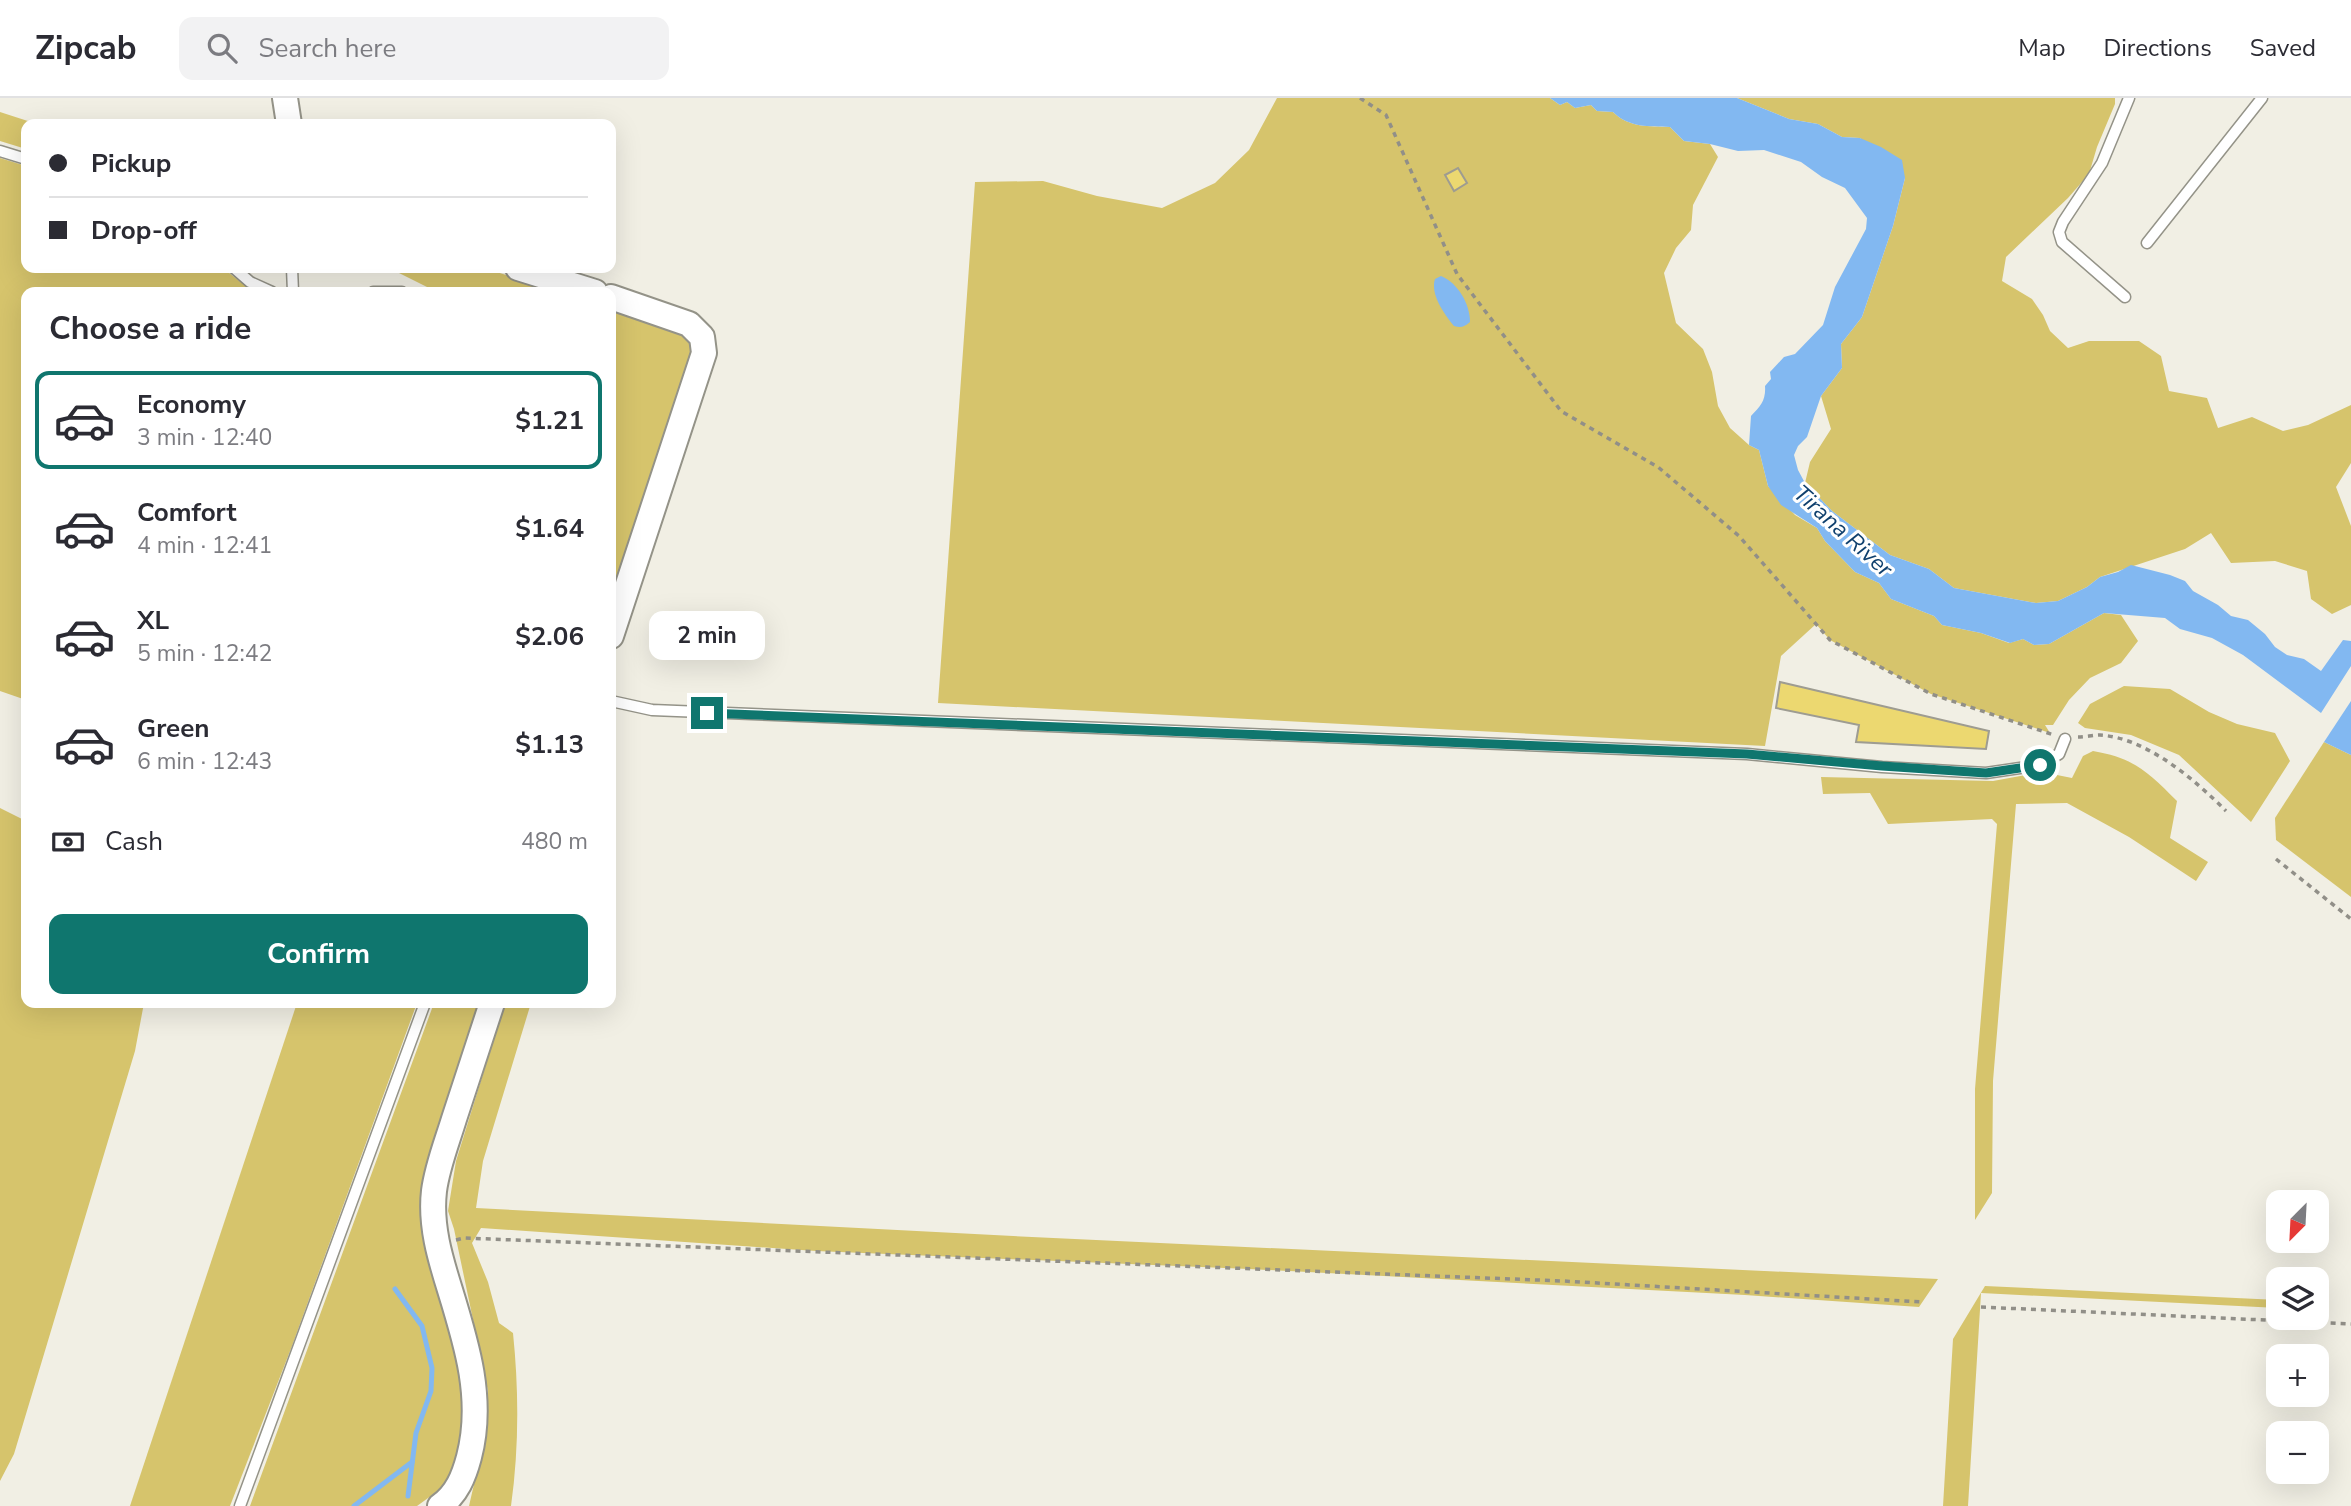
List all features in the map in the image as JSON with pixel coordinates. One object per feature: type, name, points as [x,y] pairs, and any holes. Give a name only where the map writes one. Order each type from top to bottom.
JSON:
[{"type":"street","points":[[285,98],[288,119]]},
{"type":"street","points":[[534,273],[579,287]]},
{"type":"street","points":[[616,299],[689,324],[702,337],[704,353],[616,621]]},
{"type":"street","points":[[440,1506],[458,1487],[466,1469],[475,1431],[474,1381],[470,1356],[438,1244],[433,1215],[434,1189],[490,1008]]},
{"type":"lane","points":[[2125,297],[2062,242],[2059,232],[2102,163],[2129,98]]},
{"type":"lane","points":[[2147,243],[2262,98]]},
{"type":"lane","points":[[0,150],[21,157]]},
{"type":"lane","points":[[240,273],[261,287]]},
{"type":"lane","points":[[616,702],[652,710],[1747,754],[1986,773],[2040,765],[2059,754],[2066,739]]},
{"type":"lane","points":[[240,1506],[423,1008]]},
{"type":"path","points":[[1360,98],[1386,115],[1457,274],[1561,411],[1668,475],[1739,536],[1830,640],[1931,694],[2066,739],[2101,735],[2130,742],[2171,764],[2227,811]]},
{"type":"path","points":[[2276,859],[2351,919]]},
{"type":"path","points":[[438,1244],[464,1238],[1493,1278],[1922,1303]]},
{"type":"path","points":[[1981,1307],[2351,1324]]},
{"type":"shaded area","points":[[1277,98],[1550,98],[1560,105],[1567,102],[1575,108],[1591,105],[1597,111],[1613,112],[1633,124],[1670,127],[1684,141],[1710,144],[1718,157],[1693,205],[1691,230],[1676,248],[1664,273],[1676,323],[1703,349],[1712,372],[1718,406],[1730,428],[1759,450],[1768,486],[1795,515],[1817,528],[1825,541],[1855,572],[1879,583],[1891,599],[1934,616],[1942,625],[1981,633],[2009,643],[2023,639],[2034,645],[2049,644],[2104,613],[2121,615],[2138,641],[2121,663],[2090,678],[2069,700],[2053,725],[2045,725],[2050,733],[1931,694],[1830,640],[1816,624],[1781,656],[1765,746],[938,703],[975,182],[1043,181],[1097,196],[1162,208],[1215,183],[1249,150]]},
{"type":"shaded area","points":[[1737,98],[2115,98],[2089,174],[2068,198],[2006,257],[2002,281],[2032,299],[2050,331],[2068,348],[2089,341],[2139,341],[2161,356],[2169,391],[2207,398],[2218,428],[2252,417],[2283,431],[2308,425],[2351,405],[2351,463],[2336,487],[2351,526],[2351,605],[2332,614],[2311,599],[2307,571],[2275,561],[2231,563],[2211,533],[2185,549],[2100,577],[2087,587],[2058,601],[2036,603],[1954,588],[1929,569],[1890,555],[1832,511],[1805,483],[1810,462],[1831,429],[1821,396],[1842,368],[1841,344],[1862,317],[1893,226],[1905,178],[1860,138],[1842,137],[1818,124],[1789,119]]},
{"type":"shaded area","points":[[0,112],[22,119],[21,147],[0,141]]},
{"type":"shaded area","points":[[0,158],[21,164],[21,273],[229,273],[247,287],[21,287],[21,698],[0,691]]},
{"type":"shaded area","points":[[399,273],[500,273],[543,287],[427,287]]},
{"type":"shaded area","points":[[616,311],[689,336],[693,348],[616,588]]},
{"type":"shaded area","points":[[2124,686],[2170,689],[2209,712],[2237,724],[2275,733],[2290,761],[2251,822],[2179,755],[2131,735],[2085,728],[2078,723],[2090,704]]},
{"type":"shaded area","points":[[2324,742],[2351,755],[2351,897],[2276,840],[2275,818]]},
{"type":"shaded area","points":[[2093,751],[2130,762],[2167,791],[2177,801],[2170,838],[2208,862],[2196,881],[2129,837],[2067,803],[2016,804],[1993,1081],[1992,1193],[1975,1220],[1975,1089],[1997,824],[1992,819],[1888,824],[1870,793],[1823,794],[1821,777],[1993,781],[2042,772],[2072,778],[2083,756]]},
{"type":"shaded area","points":[[0,808],[21,818],[21,1008],[143,1008],[135,1051],[14,1454],[0,1481]]},
{"type":"shaded area","points":[[295,1008],[415,1008],[292,1346],[230,1506],[130,1506]]},
{"type":"shaded area","points":[[432,1008],[480,1008],[429,1168],[466,1374],[462,1444],[449,1475],[442,1488],[417,1506],[250,1506]]},
{"type":"shaded area","points":[[503,1008],[529,1008],[483,1161],[476,1208],[1938,1279],[1919,1307],[1745,1295],[1249,1269],[816,1251],[481,1228],[472,1243],[488,1282],[499,1323],[513,1333],[517,1442],[511,1506],[469,1506],[486,1432],[488,1391],[448,1211],[456,1161]]},
{"type":"shaded area","points":[[1985,1286],[2266,1299],[2266,1307],[1981,1293],[1968,1506],[1943,1506],[1953,1339]]},
{"type":"water","name":"Tirana River","points":[[1550,98],[1737,98],[1789,119],[1818,124],[1842,137],[1860,138],[1902,160],[1905,178],[1893,226],[1862,317],[1841,344],[1842,368],[1821,396],[1807,437],[1794,455],[1805,483],[1832,511],[1890,555],[1929,569],[1954,588],[2036,603],[2058,601],[2087,587],[2100,577],[2131,565],[2185,581],[2193,591],[2231,616],[2248,620],[2287,655],[2304,659],[2321,671],[2343,640],[2351,641],[2351,666],[2321,713],[2243,655],[2212,638],[2180,629],[2165,618],[2104,613],[2049,644],[2034,645],[2023,639],[2010,643],[1981,633],[1942,625],[1934,616],[1891,599],[1879,583],[1855,572],[1825,541],[1817,528],[1781,505],[1768,486],[1759,450],[1749,445],[1751,416],[1764,399],[1765,386],[1771,379],[1770,372],[1784,357],[1795,354],[1823,325],[1835,287],[1866,229],[1867,218],[1845,188],[1822,177],[1801,162],[1764,150],[1738,151],[1684,141],[1670,127],[1633,124],[1613,112],[1597,111],[1591,105],[1575,108],[1567,102],[1560,105]]},
{"type":"water","points":[[1441,276],[1458,289],[1465,301],[1470,322],[1464,326],[1454,326],[1439,304],[1434,285],[1435,279]]},
{"type":"water","points":[[2351,701],[2351,755],[2324,742]]},
{"type":"building","points":[[1458,168],[1467,183],[1454,191],[1445,175]]},
{"type":"building","points":[[1780,682],[1989,731],[1986,749],[1856,742],[1859,725],[1776,708]]},
{"type":"waterway","points":[[395,1289],[422,1326],[432,1368],[431,1391],[416,1433],[408,1496]]},
{"type":"waterway","points":[[354,1506],[412,1462]]},
{"type":"route","points":[[707,713],[1747,754],[1986,773],[2040,765]]}]
